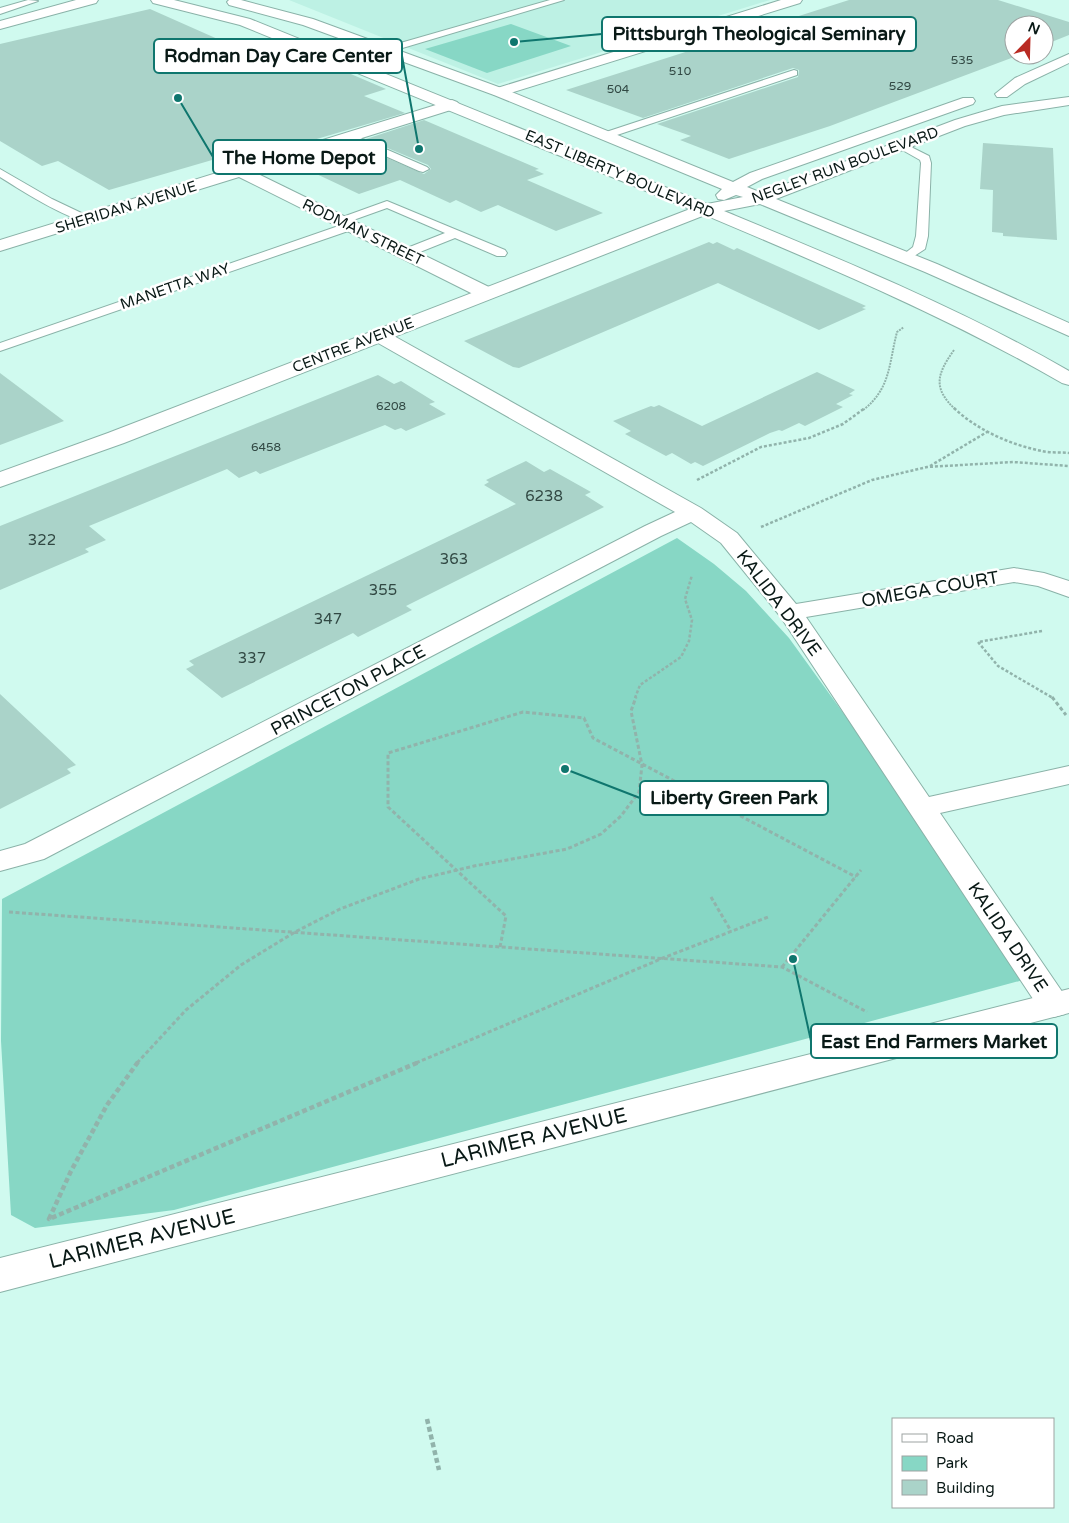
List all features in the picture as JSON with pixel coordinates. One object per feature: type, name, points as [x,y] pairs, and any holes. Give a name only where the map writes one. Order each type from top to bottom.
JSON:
[{"type":"main road","points":[[2,24],[91,0]]},
{"type":"main road","name":"EAST LIBERTY BOULEVARD","points":[[158,0],[245,22],[816,255],[1012,346],[1069,380]]},
{"type":"main road","name":"EAST LIBERTY BOULEVARD","points":[[226,0],[308,22],[499,92],[905,258],[1062,327]]},
{"type":"main road","points":[[499,92],[795,0]]},
{"type":"main road","points":[[1002,94],[1020,81],[1068,61]]},
{"type":"main road","name":"NEGLEY RUN BOULEVARD","points":[[705,209],[734,187],[756,176],[962,103],[1002,94],[1038,89]]},
{"type":"main road","name":"NEGLEY RUN BOULEVARD","points":[[705,209],[761,199],[960,123],[1002,111],[1069,101]]},
{"type":"main road","name":"SHERIDAN AVENUE","points":[[0,246],[452,105]]},
{"type":"main road","name":"RODMAN STREET","points":[[240,171],[486,293]]},
{"type":"main road","name":"CENTRE AVENUE","points":[[0,480],[116,438],[705,209]]},
{"type":"main road","name":"KALIDA DRIVE","points":[[378,335],[693,513],[729,538],[790,612],[920,808],[1062,1003]]},
{"type":"main road","name":"PRINCETON PLACE","points":[[0,861],[34,852],[653,531],[693,513]]},
{"type":"main road","name":"OMEGA COURT","points":[[790,612],[1014,575],[1044,580],[1069,590]]},
{"type":"main road","points":[[920,808],[1069,775]]},
{"type":"main road","name":"LARIMER AVENUE","points":[[0,1275],[1062,1003]]},
{"type":"lane","points":[[386,50],[560,0]]},
{"type":"lane","points":[[0,11],[32,1],[55,10]]},
{"type":"lane","points":[[607,136],[794,73]]},
{"type":"lane","points":[[351,137],[423,169]]},
{"type":"lane","points":[[901,145],[920,154],[925,158],[926,163],[922,236],[919,249],[905,258]]},
{"type":"lane","points":[[0,172],[48,201],[88,219]]},
{"type":"lane","points":[[346,224],[387,204],[501,253]]},
{"type":"lane","name":"MANETTA WAY","points":[[0,347],[346,224]]},
{"type":"lane","points":[[406,253],[456,233]]},
{"type":"path","points":[[690,484],[761,447],[809,438],[843,424],[872,403],[887,381],[897,332],[908,324]]},
{"type":"path","points":[[959,345],[946,357],[940,370],[939,383],[944,399],[963,416],[987,432],[1042,451],[1069,453]]},
{"type":"path","points":[[927,467],[987,432]]},
{"type":"path","points":[[760,527],[872,480],[927,467],[1013,462],[1069,466]]},
{"type":"path","points":[[692,574],[685,599],[692,620],[689,640],[681,657],[640,685],[631,711],[642,765],[639,792],[621,816],[601,834],[567,849],[419,879],[340,909],[295,932],[241,965],[186,1010],[142,1056],[107,1105],[71,1171],[49,1219],[663,958],[768,917]]},
{"type":"path","points":[[1042,631],[978,642],[998,666],[1014,677],[1050,695],[1066,715]]},
{"type":"path","points":[[500,947],[506,916],[388,807],[388,753],[522,712],[584,718],[593,738],[856,877]]},
{"type":"path","points":[[782,967],[861,870]]},
{"type":"path","points":[[711,897],[731,932]]},
{"type":"path","points":[[9,912],[782,967],[867,1012]]},
{"type":"path","points":[[427,1420],[439,1470]]},
{"type":"shaded area","points":[[289,0],[770,0],[498,84]]},
{"type":"green space","points":[[511,24],[571,46],[487,73],[425,49]]},
{"type":"green space","points":[[677,538],[714,564],[746,591],[789,638],[1034,977],[174,1210],[35,1228],[11,1215],[1,1041],[2,899]]},
{"type":"building","points":[[849,0],[998,0],[1046,15],[1004,15],[1004,61],[830,126],[729,159],[680,140],[691,136],[657,124],[798,77],[799,70],[793,68],[643,118],[566,90]]},
{"type":"building","points":[[150,9],[267,61],[281,57],[293,62],[311,57],[386,89],[364,96],[405,113],[232,164],[219,158],[109,190],[58,161],[42,166],[0,141],[0,44]]},
{"type":"building","points":[[1054,17],[1069,22],[1069,35],[1054,41]]},
{"type":"building","points":[[424,120],[539,169],[535,170],[544,174],[527,180],[603,213],[556,231],[498,205],[481,212],[456,200],[450,203],[400,180],[359,194],[291,162],[352,143],[424,174],[431,169],[428,165],[366,139]]},
{"type":"building","points":[[983,143],[1053,148],[1057,240],[1003,236],[1003,233],[992,232],[993,190],[980,189]]},
{"type":"building","points":[[709,242],[713,244],[717,242],[734,250],[737,248],[866,306],[862,308],[866,309],[819,330],[718,283],[519,368],[513,367],[464,341]]},
{"type":"building","points":[[817,372],[855,390],[849,394],[853,395],[836,404],[843,407],[805,426],[799,423],[782,431],[770,433],[703,466],[695,462],[691,464],[672,453],[666,456],[625,434],[631,431],[613,421],[651,406],[659,405],[702,426]]},
{"type":"building","points":[[0,373],[64,421],[0,445]]},
{"type":"building","points":[[378,375],[394,384],[401,381],[435,402],[429,404],[446,414],[406,431],[401,428],[395,430],[385,425],[260,474],[256,471],[239,478],[227,469],[89,526],[106,540],[85,549],[89,552],[0,590],[0,526]]},
{"type":"building","points":[[526,461],[544,472],[550,469],[591,492],[585,495],[604,507],[406,606],[412,610],[358,637],[353,633],[222,698],[186,669],[194,665],[189,661],[516,504],[484,485],[489,482],[486,480]]},
{"type":"building","points":[[0,694],[76,765],[67,769],[71,773],[0,809]]},
{"type":"place","name":"Pittsburgh Theological Seminary","points":[[514,42]]},
{"type":"place","name":"The Home Depot","points":[[178,98]]},
{"type":"place","name":"Rodman Day Care Center","points":[[419,149]]},
{"type":"place","name":"Liberty Green Park","points":[[565,769]]},
{"type":"place","name":"East End Farmers Market","points":[[793,959]]}]
